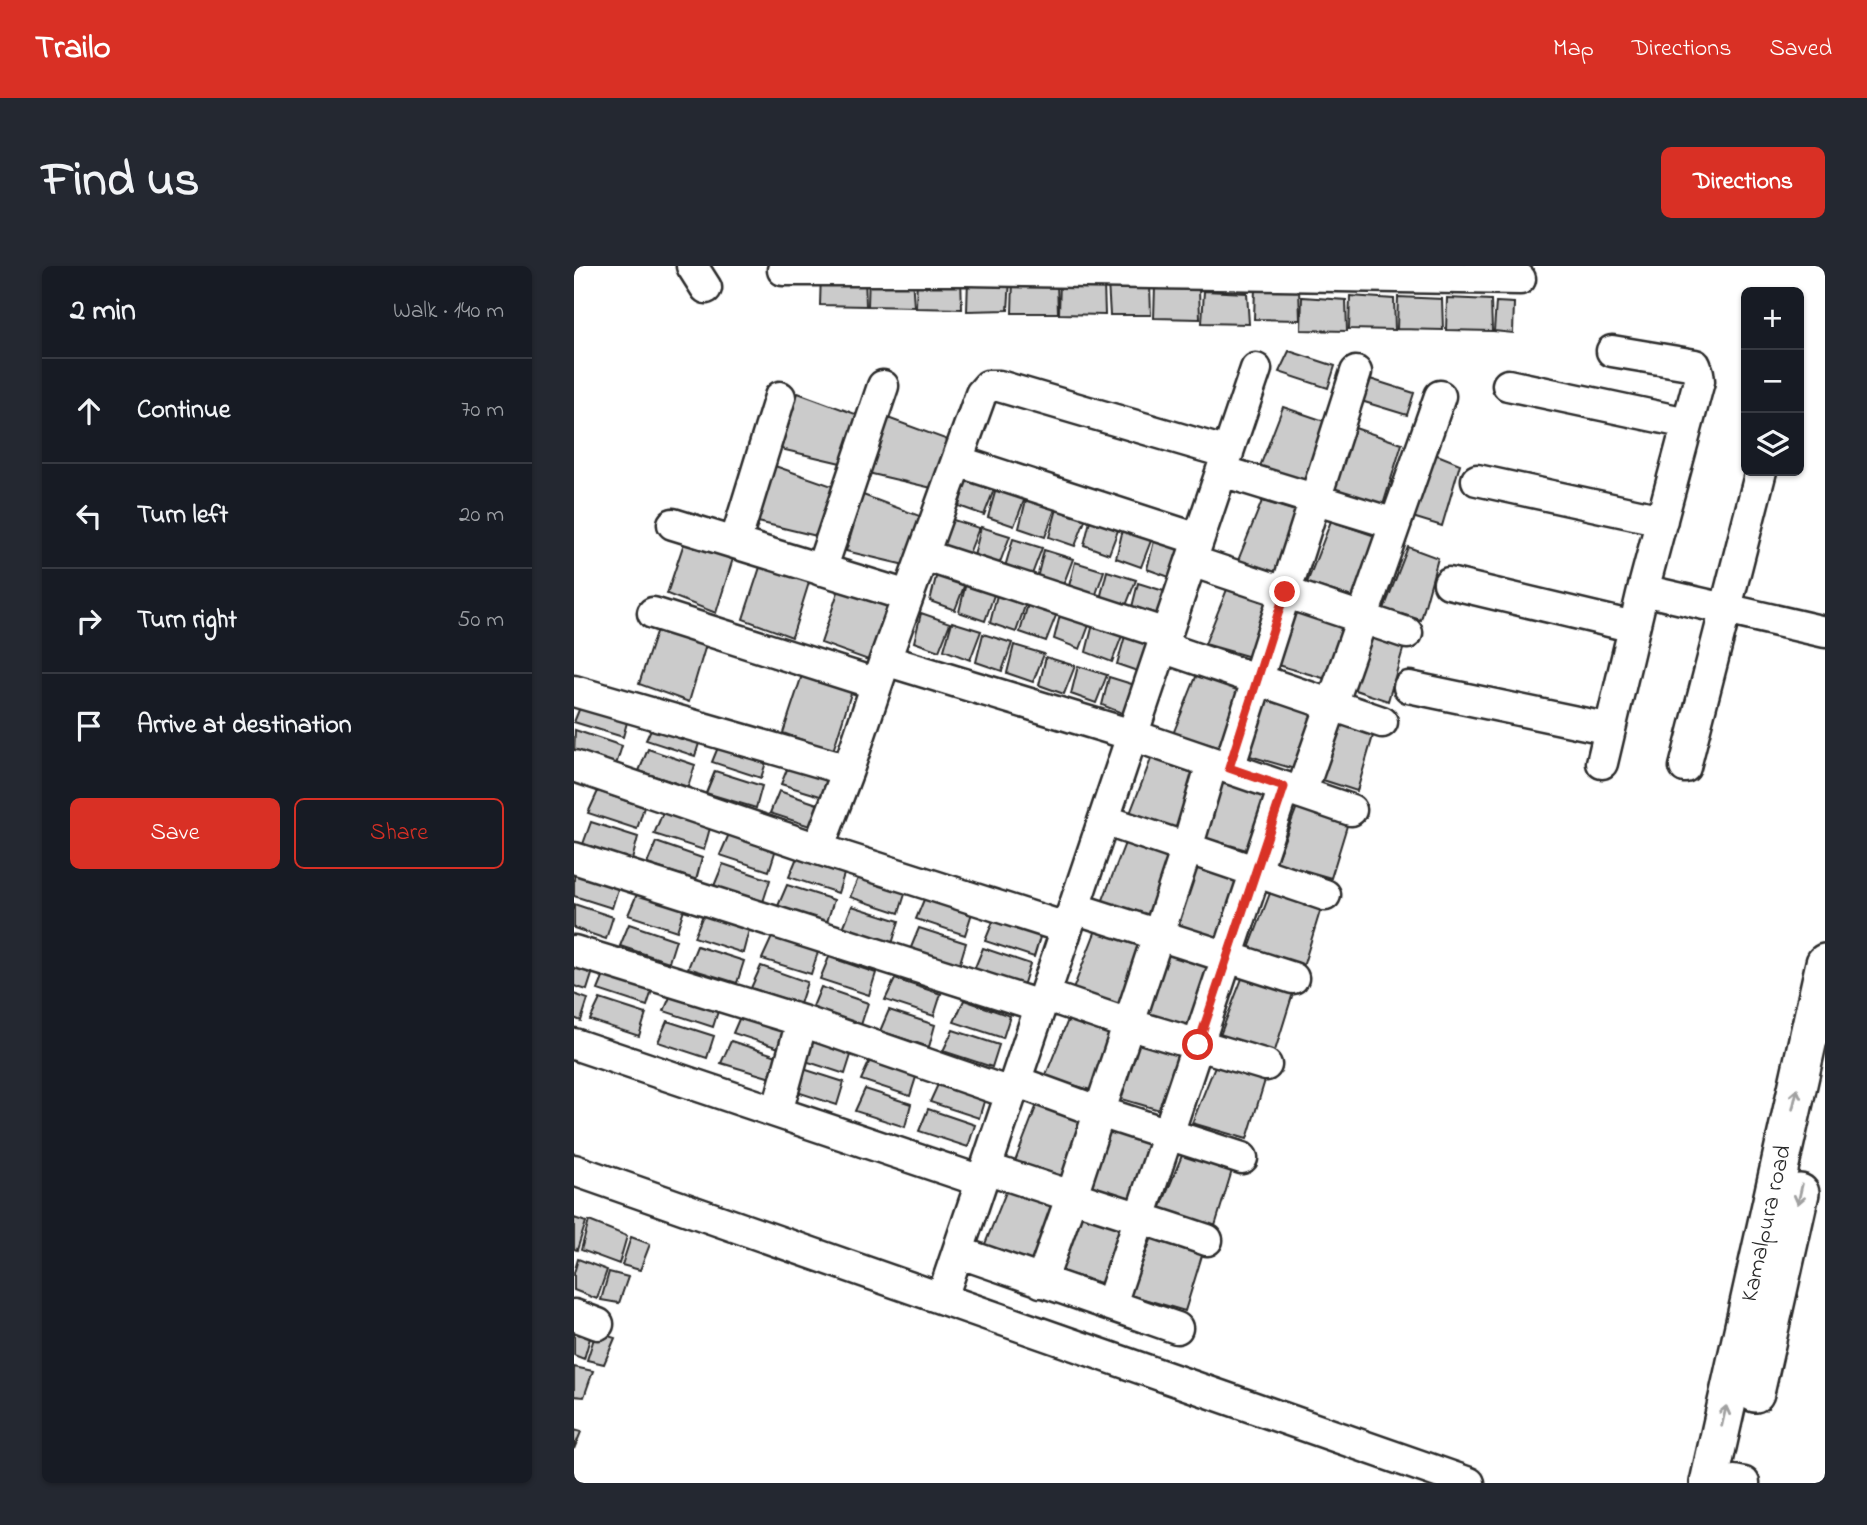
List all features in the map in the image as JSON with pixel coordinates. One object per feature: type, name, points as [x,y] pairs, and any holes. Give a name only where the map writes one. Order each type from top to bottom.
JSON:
[{"type":"main road","name":"Kamalpura road","points":[[1730,1482],[1825,963]]},
{"type":"main road","points":[[1730,1482],[1825,1080]]},
{"type":"street","points":[[783,270],[967,268],[1385,272],[1520,279]]},
{"type":"street","points":[[1602,763],[1643,590],[1699,381],[1695,365],[1612,351]]},
{"type":"street","points":[[942,1298],[1256,369]]},
{"type":"street","points":[[1041,1282],[1187,848],[1257,680],[1356,372]]},
{"type":"street","points":[[1508,385],[1687,423]]},
{"type":"street","points":[[821,570],[883,386]]},
{"type":"street","points":[[818,849],[981,394],[988,386],[999,386],[1225,462],[1315,499],[1395,524]]},
{"type":"street","points":[[1111,1304],[1256,871],[1332,705],[1440,396]]},
{"type":"street","points":[[735,543],[780,397]]},
{"type":"street","points":[[957,461],[1195,550],[1285,592],[1407,633]]},
{"type":"street","points":[[1685,767],[1760,476]]},
{"type":"street","points":[[1477,480],[1662,520]]},
{"type":"street","points":[[673,524],[908,596]]},
{"type":"street","points":[[923,555],[1164,640],[1257,680],[1382,722]]},
{"type":"street","points":[[1449,583],[1634,627]]},
{"type":"street","points":[[1643,590],[1825,632]]},
{"type":"street","points":[[653,613],[1132,736],[1351,810]]},
{"type":"street","points":[[1409,687],[1611,729]]},
{"type":"street","points":[[574,691],[848,770]]},
{"type":"street","points":[[574,766],[818,849],[1070,918],[1158,934],[1293,978]]},
{"type":"street","points":[[1104,820],[1325,895]]},
{"type":"street","points":[[574,858],[1042,1001],[1266,1065]]},
{"type":"street","points":[[574,950],[1242,1158]]},
{"type":"street","points":[[777,1112],[802,1021]]},
{"type":"street","points":[[574,1044],[777,1112],[983,1175],[1140,1217],[1207,1240]]},
{"type":"street","points":[[574,1170],[942,1298],[1413,1474],[1469,1483]]},
{"type":"street","points":[[958,1252],[1177,1328]]},
{"type":"building","points":[[821,273],[865,276],[866,306],[820,305]]},
{"type":"building","points":[[869,273],[912,276],[914,307],[868,306]]},
{"type":"building","points":[[917,276],[961,278],[962,309],[916,308]]},
{"type":"building","points":[[968,278],[1010,279],[1008,310],[967,311]]},
{"type":"building","points":[[1013,280],[1057,283],[1058,313],[1012,313]]},
{"type":"building","points":[[1060,281],[1104,284],[1105,315],[1059,314]]},
{"type":"building","points":[[1108,282],[1150,284],[1151,315],[1110,315]]},
{"type":"building","points":[[1155,286],[1199,288],[1200,319],[1154,318]]},
{"type":"building","points":[[1255,287],[1299,289],[1300,320],[1254,319]]},
{"type":"building","points":[[1204,291],[1247,293],[1249,324],[1202,323]]},
{"type":"building","points":[[1350,296],[1394,299],[1395,330],[1349,329]]},
{"type":"building","points":[[1302,297],[1346,300],[1347,331],[1301,330]]},
{"type":"building","points":[[1398,297],[1442,299],[1443,330],[1397,329]]},
{"type":"building","points":[[1447,298],[1491,300],[1492,331],[1446,330]]},
{"type":"building","points":[[1496,302],[1514,303],[1513,333],[1494,331]]},
{"type":"building","points":[[1289,351],[1335,366],[1328,388],[1279,372]]},
{"type":"building","points":[[1367,378],[1414,393],[1407,415],[1358,400]]},
{"type":"building","points":[[798,393],[861,416],[845,464],[781,449]]},
{"type":"building","points":[[1283,407],[1333,424],[1314,485],[1259,469]]},
{"type":"building","points":[[885,417],[948,440],[932,488],[868,473]]},
{"type":"building","points":[[1352,427],[1402,444],[1383,505],[1328,489]]},
{"type":"building","points":[[1430,452],[1460,464],[1442,526],[1406,515]]},
{"type":"building","points":[[775,466],[838,488],[821,537],[758,522]]},
{"type":"building","points":[[966,478],[995,487],[984,515],[959,506]]},
{"type":"building","points":[[996,489],[1025,498],[1014,526],[988,517]]},
{"type":"building","points":[[863,495],[925,518],[909,566],[846,551]]},
{"type":"building","points":[[1026,500],[1055,509],[1045,537],[1019,528]]},
{"type":"building","points":[[1262,501],[1305,514],[1286,575],[1237,563]]},
{"type":"building","points":[[1057,509],[1086,518],[1075,546],[1049,537]]},
{"type":"building","points":[[1091,517],[1120,525],[1109,554],[1084,545]]},
{"type":"building","points":[[950,519],[979,528],[968,556],[943,547]]},
{"type":"building","points":[[1331,521],[1381,538],[1362,600],[1307,583]]},
{"type":"building","points":[[981,527],[1010,536],[999,565],[974,556]]},
{"type":"building","points":[[1123,529],[1152,538],[1141,567],[1116,558]]},
{"type":"building","points":[[687,534],[736,549],[716,613],[667,594]]},
{"type":"building","points":[[1013,539],[1042,548],[1031,577],[1005,567]]},
{"type":"building","points":[[1154,541],[1183,550],[1172,578],[1147,569]]},
{"type":"building","points":[[1408,547],[1438,558],[1421,620],[1384,609]]},
{"type":"building","points":[[1044,550],[1073,559],[1062,588],[1037,578]]},
{"type":"building","points":[[763,558],[812,573],[792,637],[743,619]]},
{"type":"building","points":[[1075,562],[1104,571],[1094,600],[1068,590]]},
{"type":"building","points":[[1107,571],[1136,580],[1125,608],[1100,599]]},
{"type":"building","points":[[937,573],[966,581],[955,610],[930,601]]},
{"type":"building","points":[[1230,582],[1279,598],[1261,660],[1205,644]]},
{"type":"building","points":[[841,583],[890,597],[871,661],[821,643]]},
{"type":"building","points":[[966,583],[995,592],[985,621],[959,612]]},
{"type":"building","points":[[1138,583],[1167,592],[1157,620],[1131,611]]},
{"type":"building","points":[[997,595],[1026,603],[1016,632],[990,623]]},
{"type":"building","points":[[1299,602],[1348,618],[1330,680],[1274,664]]},
{"type":"building","points":[[1028,604],[1057,613],[1046,641],[1020,632]]},
{"type":"building","points":[[1061,611],[1091,620],[1080,649],[1054,639]]},
{"type":"building","points":[[921,613],[950,623],[939,651],[914,642]]},
{"type":"building","points":[[952,622],[981,631],[970,660],[944,650]]},
{"type":"building","points":[[659,623],[708,638],[689,702],[639,684]]},
{"type":"building","points":[[1093,624],[1123,633],[1112,662],[1086,652]]},
{"type":"building","points":[[1376,627],[1406,639],[1388,701],[1352,689]]},
{"type":"building","points":[[983,634],[1012,643],[1002,671],[976,662]]},
{"type":"building","points":[[1125,636],[1154,645],[1143,673],[1117,664]]},
{"type":"building","points":[[1014,645],[1044,654],[1033,682],[1007,673]]},
{"type":"building","points":[[1046,657],[1075,666],[1064,694],[1039,685]]},
{"type":"building","points":[[1078,666],[1107,675],[1096,703],[1071,694]]},
{"type":"building","points":[[803,672],[853,687],[833,751],[783,733]]},
{"type":"building","points":[[1198,672],[1248,688],[1229,750],[1173,734]]},
{"type":"building","points":[[1109,677],[1138,686],[1127,715],[1102,705]]},
{"type":"building","points":[[1267,692],[1317,708],[1298,770],[1243,754]]},
{"type":"building","points":[[583,700],[629,715],[623,737],[574,722]]},
{"type":"building","points":[[1344,717],[1375,729],[1357,791],[1320,779]]},
{"type":"building","points":[[656,718],[702,734],[695,756],[646,740]]},
{"type":"building","points":[[575,730],[622,746],[615,768],[574,755]]},
{"type":"building","points":[[721,740],[768,756],[761,778],[712,762]]},
{"type":"building","points":[[648,749],[695,765],[688,787],[639,771]]},
{"type":"building","points":[[1153,754],[1203,771],[1185,832],[1129,816]]},
{"type":"building","points":[[790,762],[837,777],[830,799],[781,784]]},
{"type":"building","points":[[715,771],[762,786],[756,808],[706,793]]},
{"type":"building","points":[[1223,774],[1273,791],[1254,852],[1198,836]]},
{"type":"building","points":[[598,791],[644,807],[637,829],[588,813]]},
{"type":"building","points":[[779,791],[826,807],[819,829],[770,813]]},
{"type":"building","points":[[1300,799],[1350,816],[1331,878],[1276,862]]},
{"type":"building","points":[[663,812],[710,828],[704,850],[654,834]]},
{"type":"building","points":[[591,822],[638,837],[632,860],[583,844]]},
{"type":"building","points":[[729,834],[776,849],[769,871],[720,855]]},
{"type":"building","points":[[656,842],[702,858],[696,880],[647,864]]},
{"type":"building","points":[[1125,843],[1175,860],[1156,921],[1101,905]]},
{"type":"building","points":[[798,855],[845,871],[838,893],[789,877]]},
{"type":"building","points":[[1195,863],[1244,880],[1225,941],[1170,925]]},
{"type":"building","points":[[723,864],[770,880],[763,902],[714,886]]},
{"type":"building","points":[[574,871],[619,886],[612,908],[574,896]]},
{"type":"building","points":[[859,876],[906,891],[899,913],[850,897]]},
{"type":"building","points":[[787,885],[834,900],[827,922],[778,906]]},
{"type":"building","points":[[1272,888],[1322,905],[1303,967],[1248,951]]},
{"type":"building","points":[[637,894],[684,909],[677,931],[628,915]]},
{"type":"building","points":[[925,897],[972,913],[965,935],[916,919]]},
{"type":"building","points":[[574,904],[613,917],[606,939],[574,928]]},
{"type":"building","points":[[852,906],[899,921],[892,944],[843,928]]},
{"type":"building","points":[[703,915],[749,930],[743,953],[694,937]]},
{"type":"building","points":[[994,919],[1041,934],[1034,957],[985,941]]},
{"type":"building","points":[[629,924],[676,940],[669,962],[620,946]]},
{"type":"building","points":[[919,928],[966,943],[959,966],[910,950]]},
{"type":"building","points":[[1096,930],[1146,947],[1128,1008],[1072,992]]},
{"type":"building","points":[[772,937],[818,952],[811,974],[762,959]]},
{"type":"building","points":[[697,946],[744,961],[737,983],[688,968]]},
{"type":"building","points":[[983,948],[1030,964],[1023,986],[974,970]]},
{"type":"building","points":[[1166,951],[1215,967],[1197,1029],[1141,1012]]},
{"type":"building","points":[[829,957],[876,973],[869,995],[820,979]]},
{"type":"building","points":[[574,961],[594,968],[587,990],[574,986]]},
{"type":"building","points":[[761,966],[807,982],[800,1004],[751,988]]},
{"type":"building","points":[[607,968],[654,984],[647,1006],[598,990]]},
{"type":"building","points":[[1243,976],[1293,993],[1274,1054],[1219,1038]]},
{"type":"building","points":[[895,979],[941,994],[934,1016],[885,1000]]},
{"type":"building","points":[[821,987],[868,1003],[861,1025],[812,1009]]},
{"type":"building","points":[[673,990],[720,1005],[713,1027],[664,1011]]},
{"type":"building","points":[[574,994],[588,999],[581,1021],[574,1018]]},
{"type":"building","points":[[600,999],[646,1014],[639,1036],[590,1020]]},
{"type":"building","points":[[964,1000],[1010,1016],[1003,1038],[954,1022]]},
{"type":"building","points":[[889,1010],[935,1025],[929,1047],[880,1031]]},
{"type":"building","points":[[742,1012],[788,1027],[782,1049],[733,1033]]},
{"type":"building","points":[[1070,1015],[1119,1031],[1101,1093],[1045,1077]]},
{"type":"building","points":[[667,1021],[714,1036],[707,1058],[658,1042]]},
{"type":"building","points":[[953,1030],[999,1045],[992,1067],[943,1051]]},
{"type":"building","points":[[1139,1035],[1189,1052],[1170,1113],[1115,1097]]},
{"type":"building","points":[[805,1037],[852,1052],[845,1074],[796,1058]]},
{"type":"building","points":[[731,1041],[777,1056],[771,1078],[721,1063]]},
{"type":"building","points":[[871,1058],[917,1074],[910,1096],[861,1080]]},
{"type":"building","points":[[1217,1061],[1266,1077],[1247,1139],[1192,1123]]},
{"type":"building","points":[[797,1067],[844,1082],[837,1105],[788,1089]]},
{"type":"building","points":[[940,1080],[986,1095],[979,1118],[930,1102]]},
{"type":"building","points":[[865,1089],[911,1104],[905,1127],[855,1111]]},
{"type":"building","points":[[1038,1102],[1088,1118],[1069,1180],[1014,1164]]},
{"type":"building","points":[[928,1109],[975,1125],[968,1147],[919,1131]]},
{"type":"building","points":[[1108,1122],[1157,1139],[1138,1200],[1083,1184]]},
{"type":"building","points":[[1185,1148],[1234,1164],[1215,1226],[1160,1209]]},
{"type":"building","points":[[1008,1187],[1057,1204],[1038,1265],[983,1249]]},
{"type":"building","points":[[1077,1207],[1127,1224],[1108,1285],[1053,1269]]},
{"type":"building","points":[[574,1218],[586,1222],[577,1250],[574,1249]]},
{"type":"building","points":[[589,1221],[627,1236],[619,1264],[581,1250]]},
{"type":"building","points":[[1154,1232],[1204,1249],[1185,1311],[1130,1295]]},
{"type":"building","points":[[631,1237],[650,1244],[640,1270],[622,1265]]},
{"type":"building","points":[[578,1259],[607,1270],[597,1299],[574,1290],[574,1273]]},
{"type":"building","points":[[609,1272],[628,1277],[619,1303],[601,1300]]},
{"type":"building","points":[[574,1324],[592,1331],[584,1359],[574,1355]]},
{"type":"building","points":[[596,1332],[615,1338],[604,1364],[587,1360]]},
{"type":"building","points":[[574,1367],[593,1371],[584,1397],[574,1396]]},
{"type":"building","points":[[574,1430],[581,1432],[574,1449]]},
{"type":"route","points":[[1198,1045],[1284,787],[1229,768],[1285,592]]}]
